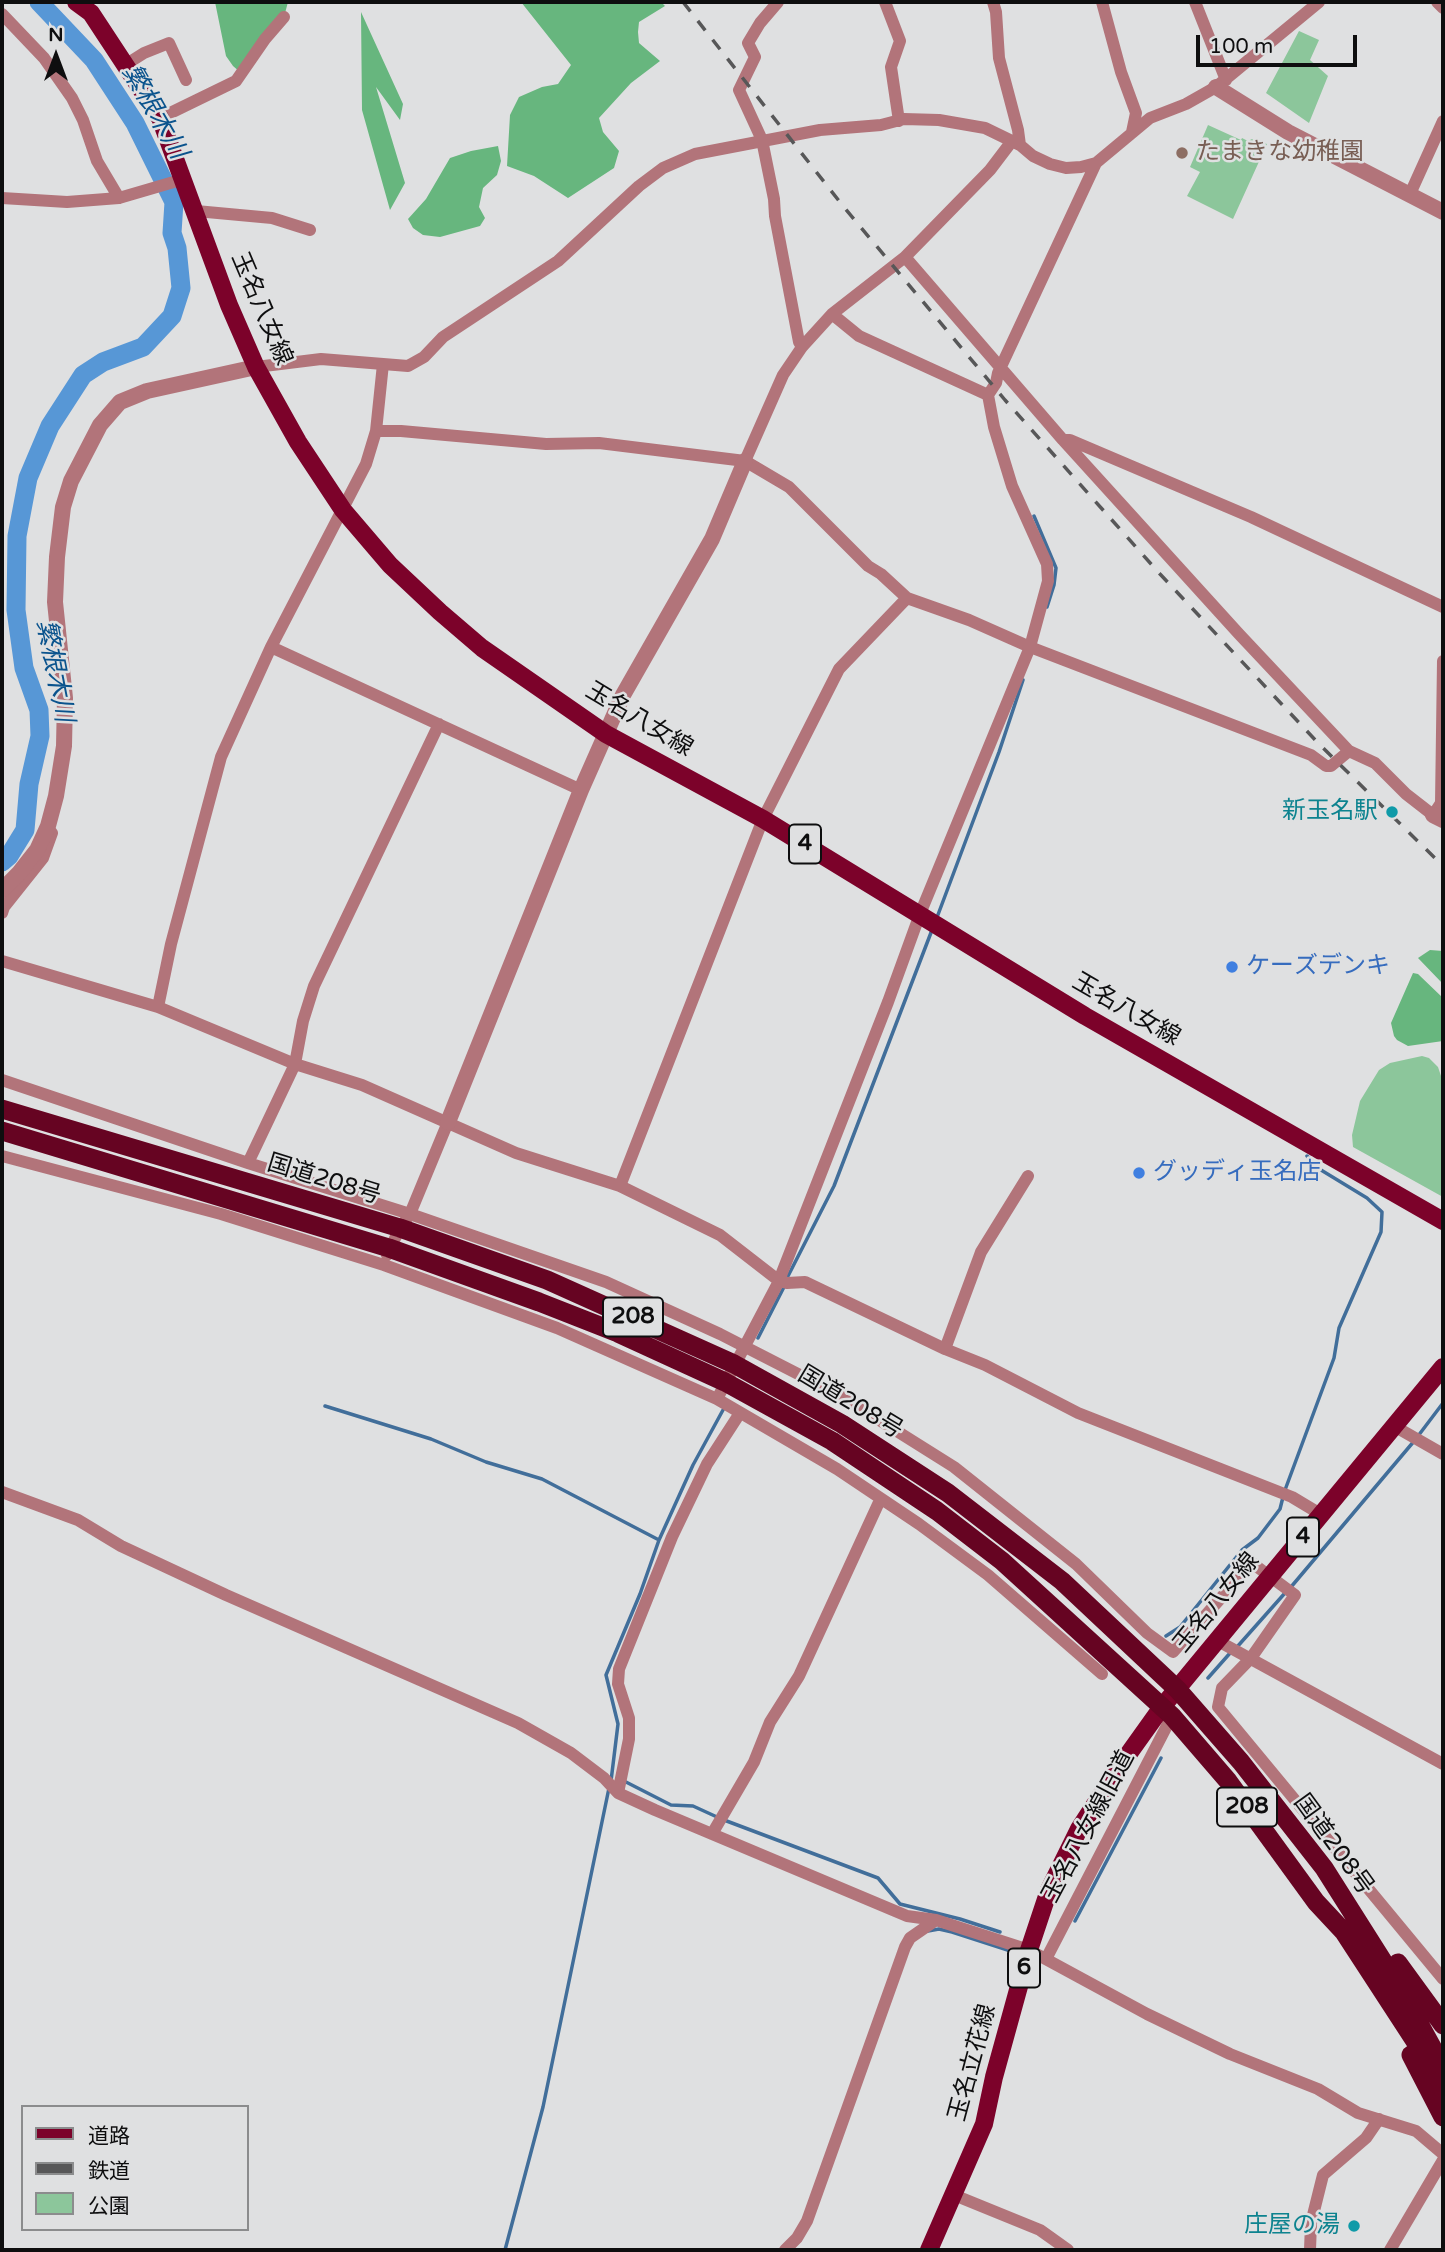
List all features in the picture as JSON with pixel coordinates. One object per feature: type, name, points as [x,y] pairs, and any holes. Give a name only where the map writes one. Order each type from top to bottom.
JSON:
[{"type":"highway","name":"国道208号","points":[[2,1109],[405,1221],[547,1280],[734,1364],[842,1424],[948,1493],[1062,1581],[1178,1690],[1241,1762],[1324,1868],[1398,1985],[1443,2067]]},
{"type":"highway","name":"国道208号","points":[[2,1131],[618,1333],[721,1390],[832,1441],[937,1511],[1002,1561],[1167,1711],[1228,1781],[1317,1902],[1344,1931],[1443,2084]]},
{"type":"highway","points":[[1324,1868],[1352,1900],[1443,2025]]},
{"type":"highway","points":[[1317,1902],[1375,1992],[1443,2117]]},
{"type":"main road","name":"玉名八女線","points":[[76,2],[91,13],[160,118],[179,181],[196,211],[229,305],[256,367],[298,442],[343,510],[390,565],[472,639],[606,734],[763,819],[1085,1016],[1443,1221]]},
{"type":"main road","name":"玉名八女線","points":[[1167,1711],[1178,1690],[1443,1367]]},
{"type":"main road","name":"玉名立花線","points":[[929,2250],[984,2124],[1029,1950],[1049,1890],[1079,1829],[1122,1763],[1167,1711]]},
{"type":"street","points":[[778,2],[760,23],[748,43],[755,57],[739,90],[762,140],[799,342],[802,346]]},
{"type":"street","points":[[885,2],[900,41],[891,67],[900,121]]},
{"type":"street","points":[[2,1156],[387,1257],[448,1122],[581,790],[623,695],[712,539],[783,375],[802,346],[832,314],[905,257],[1016,143],[1018,130],[999,58],[996,12],[992,2]]},
{"type":"street","points":[[1102,2],[1121,72],[1136,113],[1132,132]]},
{"type":"street","points":[[1195,2],[1221,83],[1288,132],[1443,212]]},
{"type":"street","points":[[1102,1674],[988,1575],[837,1469],[740,1413],[721,1390],[778,1280],[866,1061],[920,914],[1030,647],[1048,581],[1047,564],[1012,486],[994,427],[988,395],[996,383],[1000,368],[1096,163],[1150,118],[1186,104],[1221,83],[1319,2]]},
{"type":"street","points":[[1437,2],[1443,8]]},
{"type":"street","points":[[2,14],[44,58],[72,98],[83,120],[97,161],[125,197]]},
{"type":"street","points":[[160,118],[236,81],[284,17]]},
{"type":"street","points":[[125,65],[144,53],[169,43],[186,80]]},
{"type":"street","points":[[2,890],[37,850],[48,826],[64,746],[65,698],[55,602],[62,519],[71,481],[100,425],[120,402],[147,391],[256,367],[321,359],[408,366],[424,357],[443,337],[558,261],[617,205],[663,169],[695,153],[820,130],[900,121],[939,120],[985,128],[1050,164],[1066,168],[1096,163]]},
{"type":"street","points":[[1410,194],[1443,121]]},
{"type":"street","points":[[2,198],[67,202],[125,197],[179,181]]},
{"type":"street","points":[[196,211],[272,218],[310,230]]},
{"type":"street","points":[[905,257],[1063,440],[1238,634],[1349,751],[1375,763],[1406,794],[1438,817],[1441,803],[1443,661]]},
{"type":"street","points":[[832,314],[859,336],[988,395]]},
{"type":"street","points":[[158,1007],[171,944],[221,757],[271,647],[366,464],[376,431],[383,364]]},
{"type":"street","points":[[376,431],[546,444],[599,443],[724,456],[745,461],[789,487],[868,566],[907,598],[1311,755],[1326,766],[1331,766],[1349,751]]},
{"type":"street","points":[[1063,440],[1070,440],[1251,517],[1443,607]]},
{"type":"street","points":[[620,1186],[763,819],[839,669],[907,598]]},
{"type":"street","points":[[271,647],[581,790]]},
{"type":"street","points":[[248,1163],[295,1064],[303,1021],[314,986],[439,724]]},
{"type":"street","points":[[2,913],[43,858],[52,834],[48,826]]},
{"type":"street","points":[[2,961],[158,1007],[295,1064],[362,1085],[516,1153],[581,1171],[620,1186],[720,1235],[778,1280],[787,1283],[805,1282],[945,1349],[985,1365],[1078,1413],[1292,1497],[1322,1515]]},
{"type":"street","points":[[2,1080],[248,1163],[405,1221],[606,1282],[744,1347],[841,1396],[954,1467],[1076,1564],[1147,1633],[1174,1652],[1252,1563],[1295,1595],[1251,1658],[1222,1688],[1218,1707],[1443,1979]]},
{"type":"street","points":[[945,1349],[981,1252],[1028,1177]]},
{"type":"street","points":[[617,1791],[629,1738],[629,1718],[618,1684],[619,1669],[672,1537],[707,1464],[740,1413]]},
{"type":"street","points":[[1394,1426],[1443,1454]]},
{"type":"street","points":[[2,1492],[78,1520],[121,1546],[226,1595],[518,1723],[572,1753],[617,1791],[907,1916],[936,1920],[1029,1950],[1147,2014],[1230,2054],[1318,2089],[1344,2106],[1416,2131],[1443,2154]]},
{"type":"street","points":[[712,1834],[754,1762],[770,1723],[799,1676],[880,1500]]},
{"type":"street","points":[[1218,1641],[1443,1764]]},
{"type":"street","name":"玉名八女線旧道","points":[[1046,1959],[1167,1711]]},
{"type":"street","points":[[785,2250],[797,2238],[807,2221],[905,1947],[910,1938],[936,1920]]},
{"type":"street","points":[[1310,2250],[1311,2222],[1323,2175],[1366,2138],[1379,2119]]},
{"type":"street","points":[[1390,2250],[1443,2160]]},
{"type":"street","points":[[954,2195],[1040,2230],[1068,2250]]},
{"type":"green space","points":[[215,2],[288,2],[284,17],[241,73],[226,56]]},
{"type":"green space","points":[[521,2],[661,2],[665,6],[639,22],[638,32],[639,43],[660,61],[631,83],[599,118],[603,132],[619,151],[614,168],[568,198],[534,176],[507,166],[510,115],[519,97],[542,87],[558,84],[571,65]]},
{"type":"green space","points":[[361,12],[403,104],[400,120],[376,87],[405,183],[390,210],[362,110]]},
{"type":"green space","points":[[1299,31],[1319,40],[1310,60],[1328,76],[1309,123],[1266,93]]},
{"type":"green space","points":[[1208,125],[1241,140],[1252,139],[1267,144],[1233,219],[1187,196],[1200,172],[1190,167]]},
{"type":"green space","points":[[498,146],[501,161],[497,175],[483,188],[479,207],[485,218],[480,226],[440,237],[423,235],[413,228],[408,219],[426,199],[450,158]]},
{"type":"green space","points":[[1430,950],[1443,951],[1443,984],[1418,958]]},
{"type":"green space","points":[[1413,973],[1418,974],[1443,998],[1443,1041],[1408,1046],[1394,1036],[1391,1023]]},
{"type":"green space","points":[[1422,1056],[1429,1058],[1438,1067],[1443,1082],[1443,1197],[1353,1147],[1352,1135],[1360,1101],[1379,1070],[1390,1063]]},
{"type":"waterway","name":"繁根木川","points":[[2,862],[9,856],[25,830],[29,784],[40,736],[39,710],[24,668],[16,610],[17,536],[28,478],[50,426],[83,375],[103,362],[143,347],[172,316],[181,288],[177,248],[172,233],[174,202],[135,123],[94,60],[39,2]]},
{"type":"waterway","points":[[1034,516],[1056,568],[1047,607]]},
{"type":"waterway","points":[[936,920],[1023,680]]},
{"type":"waterway","points":[[787,1278],[834,1186],[932,930]]},
{"type":"waterway","points":[[1285,1490],[1334,1358],[1339,1328],[1381,1232],[1382,1212],[1367,1198],[1321,1170],[1307,1156]]},
{"type":"waterway","points":[[758,1338],[785,1285]]},
{"type":"waterway","points":[[1291,1587],[1443,1403]]},
{"type":"waterway","points":[[325,1406],[431,1439],[486,1462],[542,1479],[659,1540]]},
{"type":"waterway","points":[[611,1781],[618,1724],[606,1675],[659,1540],[693,1465],[723,1410]]},
{"type":"waterway","points":[[1166,1636],[1180,1627],[1242,1550],[1258,1538],[1280,1509],[1283,1497]]},
{"type":"waterway","points":[[1237,1647],[1285,1593]]},
{"type":"waterway","points":[[1208,1678],[1231,1652]]},
{"type":"waterway","points":[[1075,1921],[1161,1758]]},
{"type":"waterway","points":[[624,1781],[671,1805],[693,1806],[717,1817]]},
{"type":"waterway","points":[[505,2250],[543,2107],[609,1788]]},
{"type":"waterway","points":[[724,1820],[878,1878],[900,1904],[1000,1932]]},
{"type":"waterway","points":[[928,1931],[939,1929],[952,1932],[1020,1954]]},
{"type":"railway","points":[[683,2],[843,206],[1005,400],[1160,574],[1319,744],[1443,866]]},
{"type":"place","name":"たまきな幼稚園","points":[[1182,153]]},
{"type":"place","name":"新玉名駅","points":[[1392,812]]},
{"type":"place","name":"ケーズデンキ","points":[[1232,967]]},
{"type":"place","name":"グッディ玉名店","points":[[1139,1173]]},
{"type":"place","name":"庄屋の湯","points":[[1354,2226]]}]
